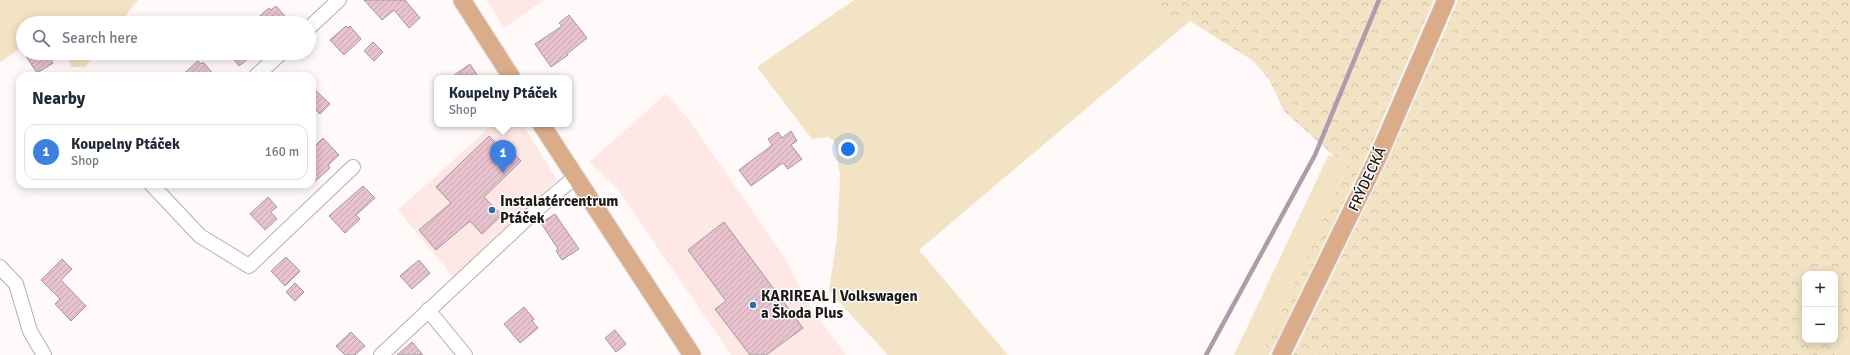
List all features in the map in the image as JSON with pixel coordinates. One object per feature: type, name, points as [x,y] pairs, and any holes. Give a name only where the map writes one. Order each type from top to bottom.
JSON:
[{"type":"main road","points":[[462,0],[510,75]]},
{"type":"main road","name":"FRÝDECKÁ","points":[[1281,355],[1378,157],[1446,0]]},
{"type":"main road","points":[[543,127],[692,355]]},
{"type":"street","points":[[316,21],[339,0]]},
{"type":"street","points":[[260,72],[273,60]]},
{"type":"street","points":[[155,188],[200,236],[249,266],[353,168]]},
{"type":"street","points":[[381,355],[534,212],[575,177]]},
{"type":"street","points":[[0,267],[16,284],[30,331],[44,355]]},
{"type":"street","points":[[428,310],[465,355]]},
{"type":"shaded area","points":[[486,0],[544,0],[504,28]]},
{"type":"shaded area","points":[[666,94],[690,121],[785,258],[810,306],[846,355],[731,355],[619,191],[589,162]]},
{"type":"shaded area","points":[[490,127],[525,127],[557,180],[455,279],[398,210]]},
{"type":"green space","points":[[0,0],[138,0],[125,16],[16,16],[16,52],[0,62]]},
{"type":"green space","points":[[854,0],[1157,0],[1167,16],[1190,21],[919,250],[1008,355],[888,355],[829,291],[837,237],[840,175],[834,141],[828,137],[812,139],[757,67]]},
{"type":"green space","points":[[1157,0],[1434,0],[1368,153],[1269,355],[1261,355],[1348,164],[1333,155],[1284,111],[1269,79],[1252,60],[1190,21],[1167,16]]},
{"type":"green space","points":[[1458,0],[1850,0],[1850,338],[1834,355],[1335,355],[1334,352],[1318,347],[1313,355],[1293,355],[1387,162]]},
{"type":"green space","points":[[68,60],[90,60],[85,67],[72,67]]},
{"type":"green space","points":[[1333,155],[1348,164],[1261,355],[1234,355],[1328,156]]},
{"type":"green space","points":[[1850,338],[1850,355],[1834,355]]},
{"type":"green space","points":[[1318,347],[1334,352],[1335,355],[1313,355]]},
{"type":"building","points":[[364,0],[405,0],[420,18],[409,28],[394,10],[382,20]]},
{"type":"building","points":[[276,6],[285,16],[260,16],[269,8],[271,10]]},
{"type":"building","points":[[569,15],[587,38],[567,54],[568,55],[551,67],[535,44],[562,26],[559,23]]},
{"type":"building","points":[[346,26],[348,28],[350,26],[361,39],[344,55],[330,40]]},
{"type":"building","points":[[373,42],[383,52],[374,61],[364,51]]},
{"type":"building","points":[[29,60],[52,60],[53,63],[36,72]]},
{"type":"building","points":[[234,60],[246,60],[239,66]]},
{"type":"building","points":[[198,61],[201,64],[203,62],[212,72],[186,72]]},
{"type":"building","points":[[470,64],[477,75],[454,75]]},
{"type":"building","points":[[316,91],[330,104],[320,114],[316,110]]},
{"type":"building","points":[[791,131],[797,141],[791,145],[802,159],[788,169],[783,163],[751,186],[739,170],[772,145],[768,139],[778,132],[782,138]]},
{"type":"building","points":[[489,136],[499,146],[503,143],[521,161],[484,197],[502,215],[482,234],[470,221],[436,250],[419,230],[451,203],[436,187]]},
{"type":"building","points":[[323,138],[339,155],[328,165],[330,168],[316,180],[316,145]]},
{"type":"building","points":[[363,186],[375,198],[356,215],[360,219],[345,233],[329,216]]},
{"type":"building","points":[[268,197],[277,207],[271,212],[277,219],[265,230],[250,214]]},
{"type":"building","points":[[555,214],[579,249],[562,260],[556,251],[558,249],[541,223]]},
{"type":"building","points":[[724,222],[803,328],[766,355],[750,355],[715,309],[726,301],[688,250]]},
{"type":"building","points":[[286,257],[300,271],[285,286],[271,271]]},
{"type":"building","points":[[62,259],[72,269],[61,280],[86,306],[71,321],[55,304],[60,299],[41,280]]},
{"type":"building","points":[[419,260],[430,273],[412,289],[400,276]]},
{"type":"building","points":[[295,283],[304,292],[295,301],[286,292]]},
{"type":"building","points":[[524,307],[534,319],[532,321],[538,328],[520,343],[504,324]]},
{"type":"building","points":[[615,330],[626,344],[616,352],[605,338]]},
{"type":"building","points":[[351,332],[365,346],[355,355],[345,355],[336,346]]},
{"type":"building","points":[[412,342],[423,355],[397,355]]},
{"type":"waterway","points":[[1206,355],[1315,155],[1379,0]]},
{"type":"place","name":"Koupelny Ptáček","points":[[503,173]]},
{"type":"place","name":"Instalatércentrum Ptáček","points":[[492,210]]},
{"type":"place","name":"KARIREAL | Volkswagen a Škoda Plus","points":[[753,305]]}]
